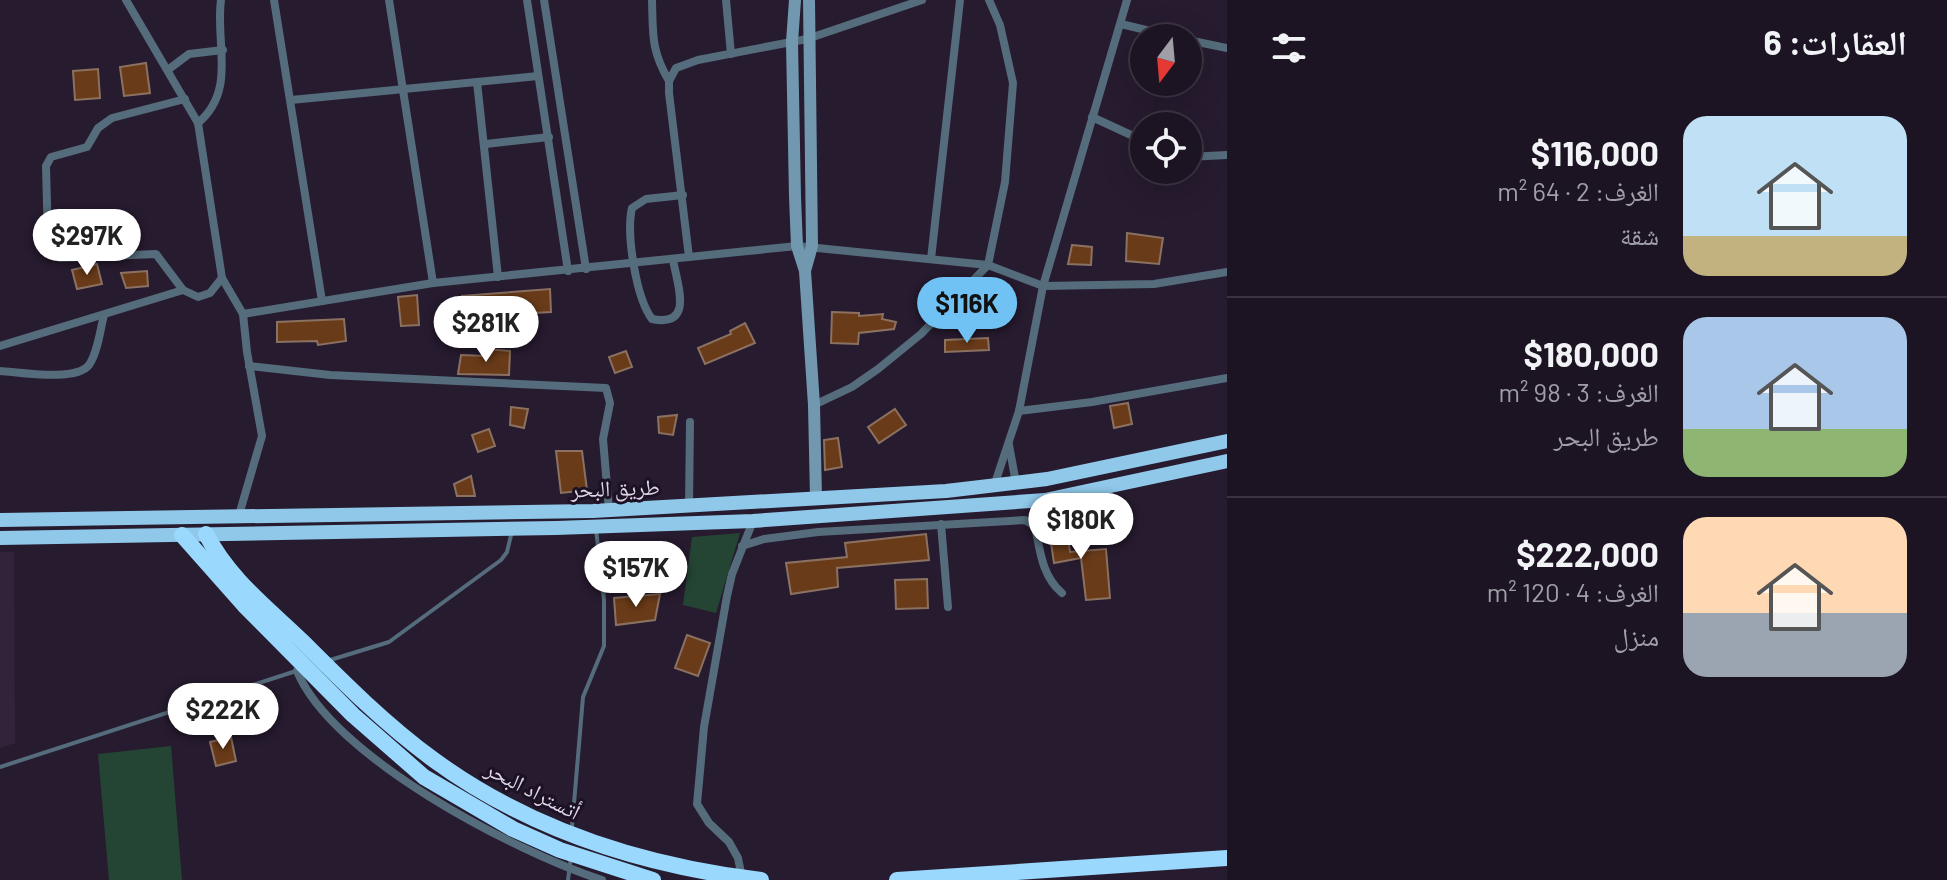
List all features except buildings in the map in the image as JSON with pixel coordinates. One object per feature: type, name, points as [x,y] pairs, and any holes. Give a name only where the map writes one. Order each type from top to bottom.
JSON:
[{"type":"highway","name":"طريق البحر","points":[[0,520],[689,507],[994,486],[1227,441]]},
{"type":"highway","name":"طريق البحر","points":[[0,538],[596,527],[753,521],[1045,500],[1227,461]]},
{"type":"highway","points":[[206,516],[206,534],[234,577],[309,667]]},
{"type":"highway","points":[[129,517],[129,537]]},
{"type":"highway","points":[[182,535],[244,605],[309,667]]},
{"type":"highway","name":"أتستراد البحر","points":[[309,667],[384,719],[434,760],[520,812],[614,850],[699,872],[761,880]]},
{"type":"highway","name":"أتستراد البحر","points":[[309,667],[353,715],[424,777],[513,829],[560,850],[653,880]]},
{"type":"highway","points":[[897,880],[1227,858]]},
{"type":"main road","points":[[795,0],[792,42],[797,246],[805,271],[814,405],[816,498]]},
{"type":"main road","points":[[805,271],[812,246],[807,39],[809,0]]},
{"type":"street","points":[[126,0],[198,123],[222,278],[243,314],[262,436],[239,515]]},
{"type":"street","points":[[198,123],[214,106],[220,92],[223,50],[219,16],[221,0]]},
{"type":"street","points":[[274,0],[322,301]]},
{"type":"street","points":[[389,0],[433,283]]},
{"type":"street","points":[[527,0],[568,271]]},
{"type":"street","points":[[544,0],[586,269]]},
{"type":"street","points":[[652,0],[652,40],[655,57],[669,81],[689,257]]},
{"type":"street","points":[[726,0],[731,54]]},
{"type":"street","points":[[669,81],[676,68],[807,39],[922,0]]},
{"type":"street","points":[[931,259],[960,0]]},
{"type":"street","points":[[814,405],[852,387],[878,369],[921,334],[988,265],[1005,182],[1013,83],[1004,39],[989,0]]},
{"type":"street","points":[[994,486],[1019,411],[1043,286],[1127,0]]},
{"type":"street","points":[[1121,24],[1130,26]]},
{"type":"street","points":[[1202,43],[1227,48]]},
{"type":"street","points":[[169,69],[189,54],[223,50]]},
{"type":"street","points":[[291,100],[538,76]]},
{"type":"street","points":[[477,82],[498,277]]},
{"type":"street","points":[[185,99],[112,118],[98,128],[87,147],[56,154],[46,166],[48,242],[52,254],[67,258],[156,254],[183,290],[202,297],[210,293],[222,278]]},
{"type":"street","points":[[1092,117],[1130,135]]},
{"type":"street","points":[[486,144],[549,137]]},
{"type":"street","points":[[1202,156],[1227,155]]},
{"type":"street","points":[[673,259],[682,300],[675,317],[662,321],[652,319],[643,304],[629,230],[632,208],[646,199],[683,195]]},
{"type":"street","points":[[243,314],[433,283],[797,246],[988,265],[1043,286],[1154,284],[1227,272]]},
{"type":"street","points":[[0,346],[183,290]]},
{"type":"street","points":[[0,371],[52,374],[80,371],[89,364],[104,315]]},
{"type":"street","points":[[249,366],[330,375],[606,388],[610,403],[603,439],[609,510]]},
{"type":"street","points":[[1019,411],[1092,402],[1227,378]]},
{"type":"street","points":[[689,507],[690,422]]},
{"type":"street","points":[[1009,444],[1016,483]]},
{"type":"street","points":[[795,535],[796,518]]},
{"type":"street","points":[[743,880],[738,858],[729,842],[709,823],[697,804],[704,727],[722,622],[732,574],[753,521]]},
{"type":"street","points":[[742,546],[795,535],[1029,521],[1035,526],[1050,582],[1062,593]]},
{"type":"street","points":[[941,524],[948,607]]},
{"type":"street","points":[[309,667],[303,688],[369,754],[454,813],[569,869],[602,880]]},
{"type":"lane","points":[[568,880],[572,797],[583,697],[604,646],[604,600],[596,527]]},
{"type":"lane","points":[[0,767],[389,642],[501,560],[507,552],[512,528]]},
{"type":"shaded area","points":[[0,552],[14,552],[15,743],[0,748]]},
{"type":"green space","points":[[740,533],[716,613],[683,605],[692,537]]},
{"type":"green space","points":[[171,746],[182,880],[109,880],[98,754]]}]
